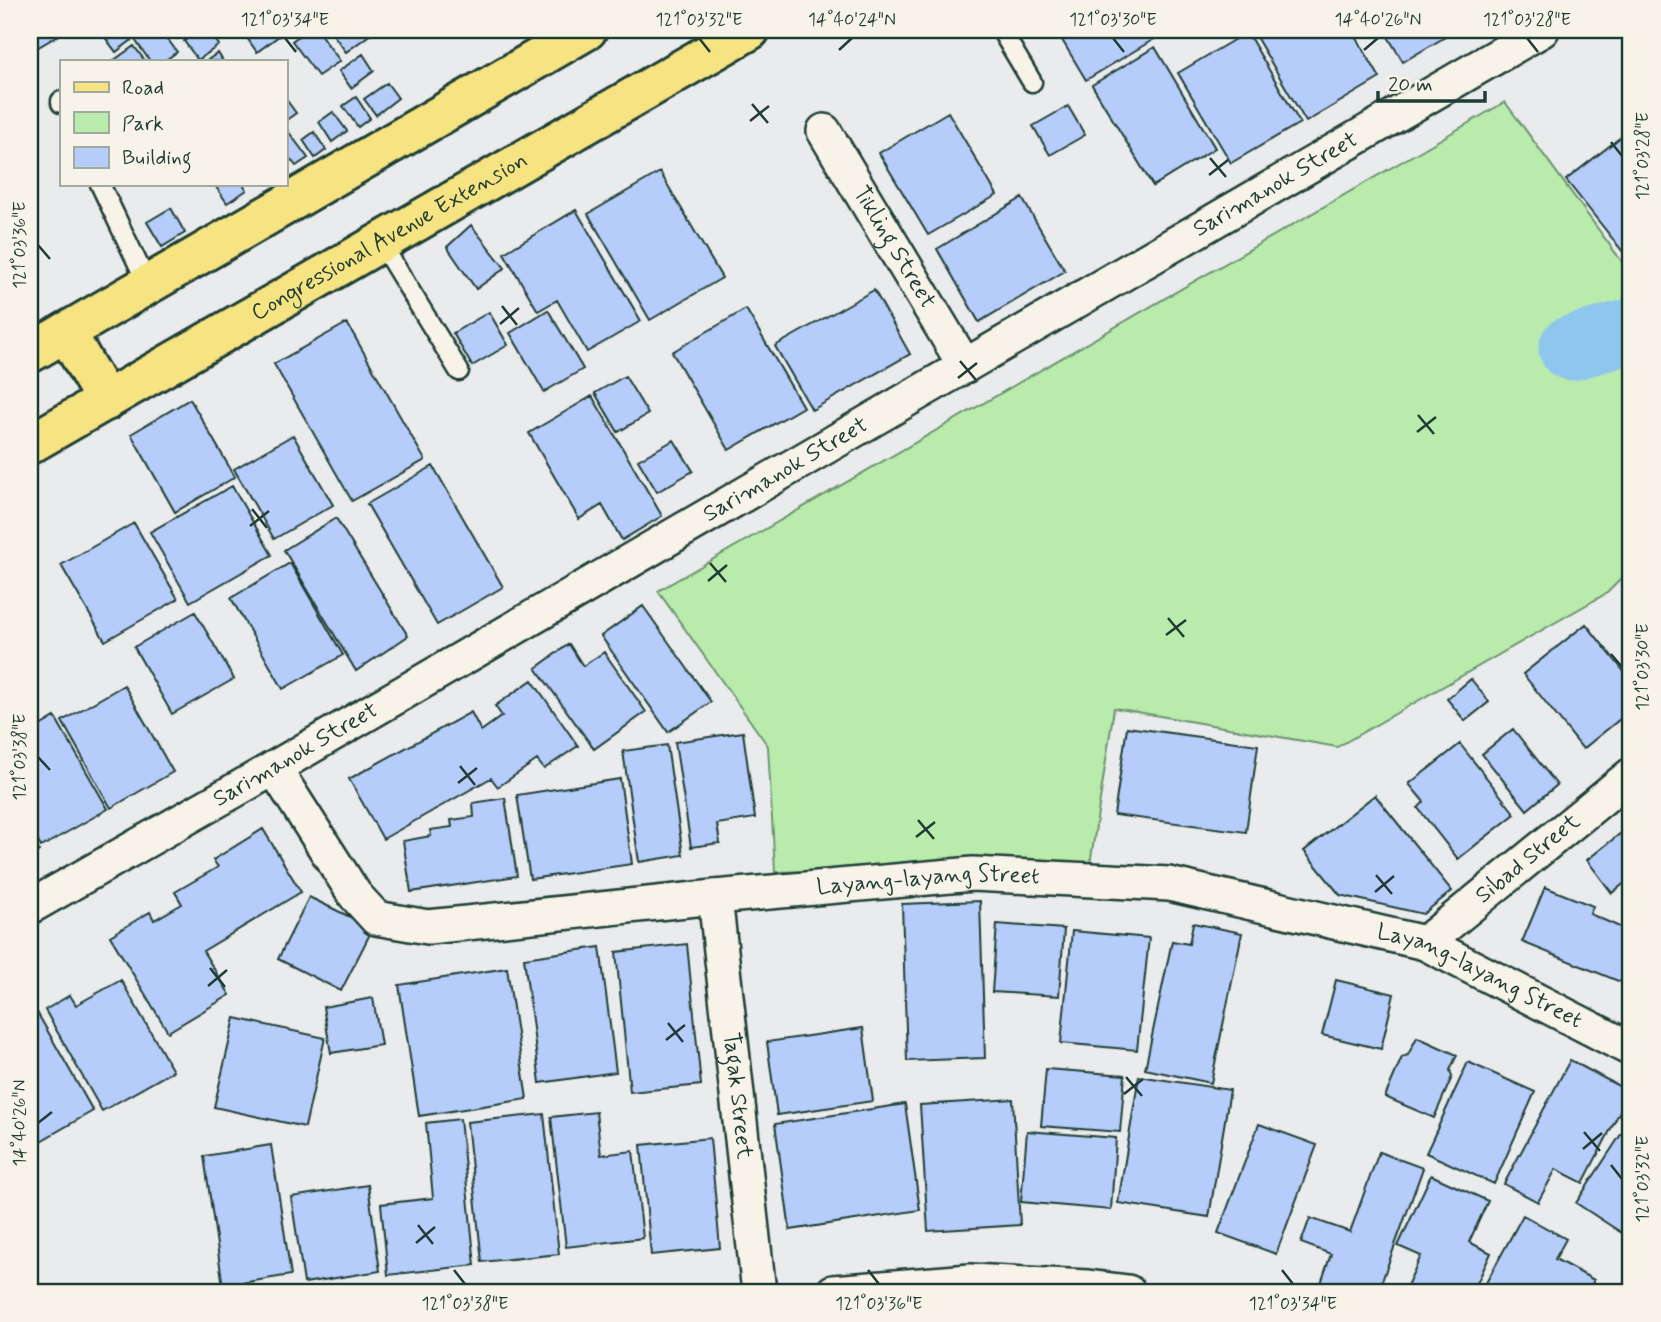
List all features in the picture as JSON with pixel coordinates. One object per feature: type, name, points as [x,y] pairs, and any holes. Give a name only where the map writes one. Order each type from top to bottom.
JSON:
[{"type":"main road","points":[[30,353],[587,30]]},
{"type":"main road","name":"Congressional Avenue Extension","points":[[30,444],[750,30]]},
{"type":"main road","points":[[66,332],[106,401]]},
{"type":"street","name":"Sarimanok Street","points":[[30,907],[274,768],[1542,30]]},
{"type":"street","name":"Tikling Street","points":[[824,131],[965,366]]},
{"type":"street","name":"Layang-layang Street","points":[[274,768],[355,895],[376,918],[429,927],[715,897],[974,874],[1169,884],[1425,943],[1631,1049]]},
{"type":"street","name":"Sibad Street","points":[[1425,943],[1631,775]]},
{"type":"street","name":"Tagak Street","points":[[715,897],[759,1292]]},
{"type":"street","points":[[833,1292],[970,1281],[1088,1287],[1128,1292]]},
{"type":"lane","points":[[1001,30],[1032,82]]},
{"type":"lane","points":[[101,186],[148,285]]},
{"type":"lane","points":[[381,243],[459,371]]},
{"type":"green space","points":[[1505,102],[1631,274],[1631,569],[1607,593],[1337,747],[1114,708],[1090,865],[775,872],[768,746],[658,591]]},
{"type":"building","points":[[30,30],[67,30],[30,52]]},
{"type":"building","points":[[113,30],[124,30],[132,40],[116,52],[104,36]]},
{"type":"building","points":[[128,30],[161,30],[177,52],[165,60],[149,60]]},
{"type":"building","points":[[170,30],[190,30],[177,39]]},
{"type":"building","points":[[200,30],[208,30],[219,45],[198,60],[184,41]]},
{"type":"building","points":[[258,30],[287,30],[257,52],[247,38]]},
{"type":"building","points":[[307,30],[317,30],[340,61],[318,76],[292,41]]},
{"type":"building","points":[[330,30],[374,30],[375,31],[346,52]]},
{"type":"building","points":[[1056,30],[1158,30],[1161,35],[1086,80]]},
{"type":"building","points":[[1252,30],[1352,30],[1380,78],[1306,122]]},
{"type":"building","points":[[1384,30],[1457,30],[1403,62]]},
{"type":"building","points":[[1247,32],[1300,123],[1231,163],[1178,73]]},
{"type":"building","points":[[134,46],[144,60],[114,60]]},
{"type":"building","points":[[1155,47],[1215,148],[1153,186],[1092,85]]},
{"type":"building","points":[[218,53],[222,60],[208,60]]},
{"type":"building","points":[[363,54],[374,71],[351,88],[339,71]]},
{"type":"building","points":[[387,83],[398,98],[376,115],[364,99]]},
{"type":"building","points":[[356,97],[370,118],[358,127],[343,106]]},
{"type":"building","points":[[287,101],[296,113],[287,120]]},
{"type":"building","points":[[1068,106],[1085,135],[1050,155],[1033,126]]},
{"type":"building","points":[[333,112],[347,131],[332,142],[319,122]]},
{"type":"building","points":[[948,112],[997,195],[928,235],[879,153]]},
{"type":"building","points":[[1631,129],[1631,262],[1566,180]]},
{"type":"building","points":[[287,130],[308,158],[296,166],[287,155]]},
{"type":"building","points":[[314,132],[326,150],[315,158],[303,140]]},
{"type":"building","points":[[660,172],[722,278],[650,320],[588,214]]},
{"type":"building","points":[[215,186],[244,186],[247,190],[227,203]]},
{"type":"building","points":[[1022,198],[1065,271],[979,322],[937,249]]},
{"type":"building","points":[[171,208],[185,233],[162,247],[147,222]]},
{"type":"building","points":[[576,210],[641,321],[587,352],[557,300],[538,311],[504,253]]},
{"type":"building","points":[[471,225],[505,268],[476,289],[447,247]]},
{"type":"building","points":[[874,290],[910,354],[812,410],[775,346]]},
{"type":"building","points":[[746,309],[803,407],[729,450],[672,352]]},
{"type":"building","points":[[548,310],[583,369],[544,392],[510,333]]},
{"type":"building","points":[[489,312],[508,345],[472,366],[453,333]]},
{"type":"building","points":[[347,323],[425,460],[352,501],[274,364]]},
{"type":"building","points":[[625,376],[648,414],[618,432],[595,393]]},
{"type":"building","points":[[592,396],[662,516],[622,540],[602,505],[579,519],[529,433]]},
{"type":"building","points":[[190,399],[235,477],[175,512],[131,434]]},
{"type":"building","points":[[293,435],[333,505],[274,539],[234,469]]},
{"type":"building","points":[[674,440],[693,471],[657,492],[638,460]]},
{"type":"building","points":[[433,466],[503,587],[437,625],[367,504]]},
{"type":"building","points":[[232,486],[272,555],[190,602],[150,532]]},
{"type":"building","points":[[336,518],[408,636],[356,671],[284,550]]},
{"type":"building","points":[[134,523],[178,599],[105,641],[61,565]]},
{"type":"building","points":[[290,563],[343,655],[283,689],[231,598]]},
{"type":"building","points":[[643,606],[711,702],[668,732],[601,636]]},
{"type":"building","points":[[195,612],[234,679],[172,714],[134,647]]},
{"type":"building","points":[[1586,624],[1631,680],[1631,710],[1583,749],[1523,674]]},
{"type":"building","points":[[569,644],[583,666],[604,652],[646,712],[594,749],[536,668]]},
{"type":"building","points":[[1471,679],[1489,702],[1465,721],[1447,699]]},
{"type":"building","points":[[532,680],[578,746],[544,769],[537,760],[498,787],[491,778],[383,839],[349,779],[471,712],[481,731],[502,716],[495,706]]},
{"type":"building","points":[[124,685],[173,772],[111,808],[62,721]]},
{"type":"building","points":[[55,717],[108,809],[41,847],[30,827],[30,732]]},
{"type":"building","points":[[1127,727],[1258,745],[1246,832],[1114,815]]},
{"type":"building","points":[[1513,729],[1557,785],[1527,810],[1482,754]]},
{"type":"building","points":[[743,732],[755,818],[717,824],[720,843],[691,847],[675,742]]},
{"type":"building","points":[[1460,744],[1515,814],[1458,859],[1418,808],[1424,802],[1409,784]]},
{"type":"building","points":[[667,745],[683,855],[639,862],[623,751]]},
{"type":"building","points":[[620,779],[632,864],[530,879],[517,795]]},
{"type":"building","points":[[1375,795],[1452,891],[1423,914],[1340,895],[1304,851]]},
{"type":"building","points":[[505,798],[517,876],[411,892],[403,841],[431,836],[430,830],[452,827],[451,820],[474,817],[473,803]]},
{"type":"building","points":[[1631,825],[1631,878],[1612,893],[1587,860]]},
{"type":"building","points":[[263,829],[301,892],[203,951],[230,995],[168,1032],[110,936],[150,912],[154,920],[182,904],[175,892],[218,867],[213,860]]},
{"type":"building","points":[[30,834],[39,851],[30,857]]},
{"type":"building","points":[[1545,887],[1593,906],[1590,914],[1631,932],[1631,963],[1623,983],[1522,942]]},
{"type":"building","points":[[309,897],[373,928],[341,991],[278,959]]},
{"type":"building","points":[[980,901],[985,1058],[907,1061],[902,904]]},
{"type":"building","points":[[1193,923],[1242,933],[1211,1083],[1145,1069],[1172,941],[1189,944]]},
{"type":"building","points":[[997,924],[1064,929],[1059,996],[992,992]]},
{"type":"building","points":[[1072,931],[1149,938],[1137,1050],[1061,1043]]},
{"type":"building","points":[[687,944],[701,1085],[630,1092],[616,952]]},
{"type":"building","points":[[600,947],[616,1072],[540,1083],[524,958]]},
{"type":"building","points":[[507,968],[527,1099],[419,1116],[399,985]]},
{"type":"building","points":[[121,980],[173,1071],[102,1111],[45,1010],[70,995],[76,1005]]},
{"type":"building","points":[[1336,980],[1394,994],[1381,1049],[1322,1035]]},
{"type":"building","points":[[373,998],[381,1045],[331,1053],[323,1007]]},
{"type":"building","points":[[30,1000],[93,1111],[30,1147]]},
{"type":"building","points":[[235,1018],[325,1038],[305,1127],[214,1107]]},
{"type":"building","points":[[863,1028],[873,1101],[777,1115],[767,1042]]},
{"type":"building","points":[[1417,1037],[1457,1055],[1450,1070],[1452,1077],[1434,1118],[1385,1097],[1402,1057],[1408,1055]]},
{"type":"building","points":[[1570,1060],[1630,1092],[1583,1183],[1556,1169],[1538,1202],[1504,1184]]},
{"type":"building","points":[[1468,1062],[1535,1092],[1494,1184],[1426,1153]]},
{"type":"building","points":[[1046,1069],[1125,1075],[1120,1132],[1041,1126]]},
{"type":"building","points":[[1139,1076],[1230,1090],[1209,1217],[1118,1203]]},
{"type":"building","points":[[1013,1099],[1020,1225],[928,1231],[920,1105]]},
{"type":"building","points":[[905,1104],[920,1210],[790,1230],[775,1124]]},
{"type":"building","points":[[596,1112],[601,1155],[633,1151],[643,1238],[566,1247],[551,1117]]},
{"type":"building","points":[[544,1114],[559,1254],[482,1262],[467,1122]]},
{"type":"building","points":[[460,1119],[475,1265],[388,1275],[381,1204],[433,1198],[426,1123]]},
{"type":"building","points":[[1631,1119],[1631,1239],[1576,1203]]},
{"type":"building","points":[[1259,1124],[1317,1145],[1276,1254],[1218,1233]]},
{"type":"building","points":[[1027,1131],[1116,1138],[1111,1210],[1021,1202]]},
{"type":"building","points":[[710,1138],[720,1248],[651,1255],[641,1145]]},
{"type":"building","points":[[271,1145],[291,1275],[223,1286],[204,1156]]},
{"type":"building","points":[[1379,1152],[1423,1168],[1378,1292],[1329,1292],[1319,1289],[1331,1254],[1301,1243],[1310,1218],[1350,1232]]},
{"type":"building","points":[[1431,1175],[1488,1201],[1469,1242],[1491,1253],[1473,1292],[1404,1292],[1421,1256],[1398,1246]]},
{"type":"building","points":[[368,1185],[380,1271],[304,1283],[291,1197]]},
{"type":"building","points":[[1523,1215],[1566,1239],[1555,1259],[1594,1280],[1588,1292],[1481,1292]]},
{"type":"waterway","points":[[1571,348],[1631,331]]}]
